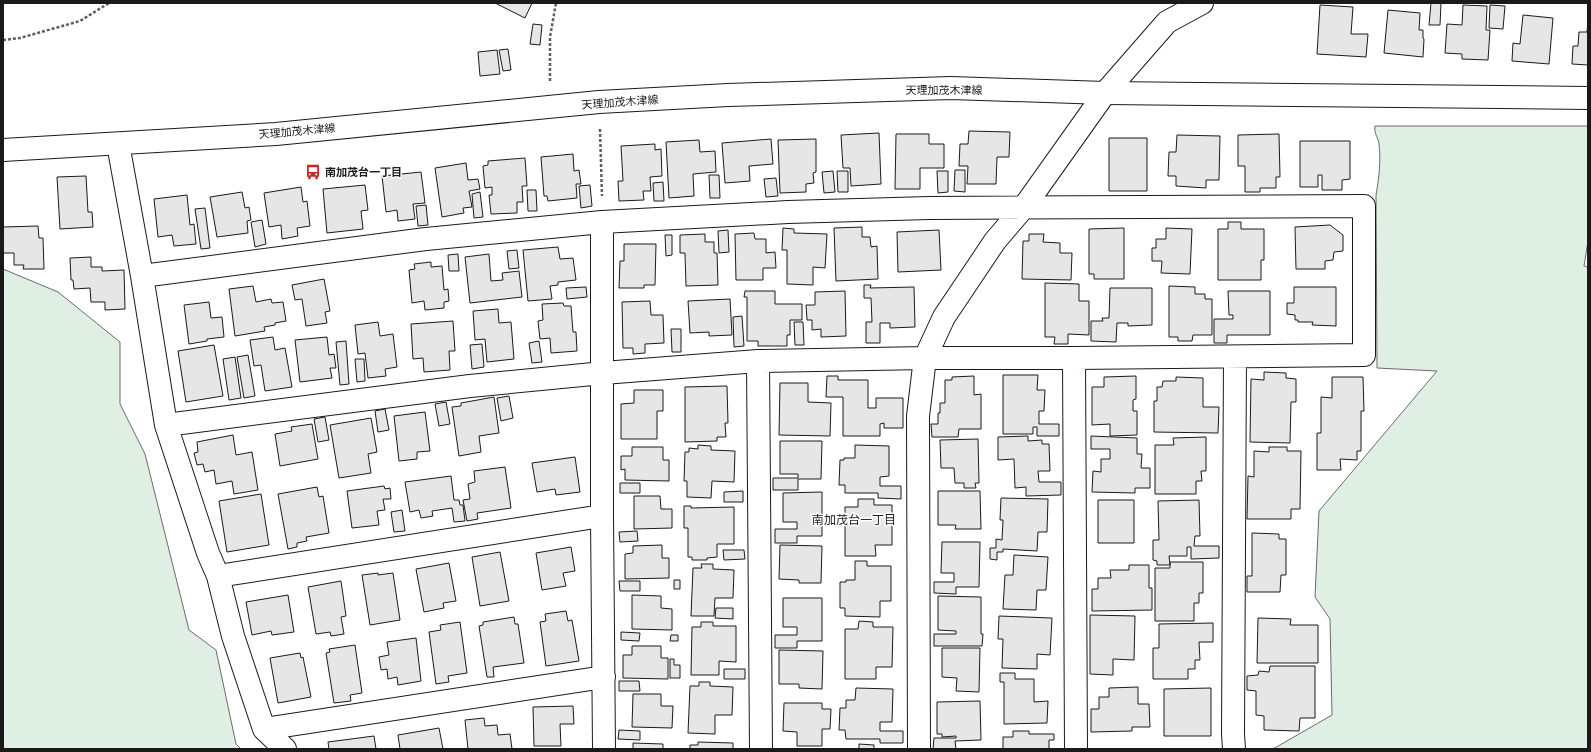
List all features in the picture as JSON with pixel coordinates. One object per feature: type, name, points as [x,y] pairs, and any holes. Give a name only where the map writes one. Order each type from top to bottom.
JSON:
[{"type":"street","points":[[919,749],[918,416],[925,358],[944,317],[995,241],[1024,207],[1105,93],[1167,22],[1202,3]]},
{"type":"street","name":"天理加茂木津線","points":[[3,150],[276,134],[599,102],[728,95],[951,88],[1105,93],[1588,98]]},
{"type":"street","points":[[118,144],[142,276],[166,425],[208,553],[218,576],[233,636],[264,729],[285,749]]},
{"type":"street","points":[[142,276],[426,239],[602,222],[788,212],[929,208],[1364,206],[1364,355],[925,358],[758,361],[603,373],[470,386],[166,425]]},
{"type":"street","points":[[602,222],[604,749]]},
{"type":"street","points":[[1234,357],[1232,734],[1234,749]]},
{"type":"street","points":[[1074,358],[1076,749]]},
{"type":"street","points":[[758,361],[761,749]]},
{"type":"street","points":[[218,576],[602,516]]},
{"type":"street","points":[[264,729],[604,677]]},
{"type":"path","points":[[3,40],[20,38],[80,21],[109,3]]},
{"type":"path","points":[[549,108],[550,37],[556,3]]},
{"type":"path","points":[[599,102],[602,222]]},
{"type":"green space","points":[[1375,126],[1588,126],[1588,241],[1584,266],[1588,267],[1588,749],[1273,749],[1332,715],[1330,619],[1315,597],[1319,511],[1437,371],[1377,368],[1376,195],[1380,157]]},
{"type":"green space","points":[[3,269],[58,292],[120,342],[120,404],[145,454],[189,630],[216,650],[236,744],[241,749],[3,749]]},
{"type":"building","points":[[495,3],[532,3],[525,18]]},
{"type":"building","points":[[1431,3],[1441,3],[1440,25],[1429,25]]},
{"type":"building","points":[[1320,5],[1353,7],[1351,34],[1368,34],[1366,57],[1317,54]]},
{"type":"building","points":[[1463,5],[1487,6],[1486,30],[1490,30],[1488,60],[1462,59],[1462,54],[1445,53],[1447,24],[1462,25]]},
{"type":"building","points":[[1490,5],[1505,6],[1503,29],[1489,28]]},
{"type":"building","points":[[1388,10],[1420,13],[1419,30],[1423,30],[1424,39],[1423,57],[1384,53]]},
{"type":"building","points":[[1523,15],[1553,18],[1549,64],[1512,61],[1513,43],[1520,44]]},
{"type":"building","points":[[1588,20],[1588,65],[1572,64],[1573,46],[1578,46],[1579,32],[1587,32]]},
{"type":"building","points":[[533,24],[542,25],[540,45],[530,44]]},
{"type":"building","points":[[508,49],[511,70],[503,71],[499,50]]},
{"type":"building","points":[[497,50],[500,74],[480,76],[478,52]]},
{"type":"building","points":[[969,131],[1010,132],[1009,157],[997,157],[996,184],[967,184],[968,166],[959,166],[960,144],[968,144]]},
{"type":"building","points":[[879,133],[881,184],[851,186],[850,168],[843,168],[841,135]]},
{"type":"building","points":[[896,134],[929,134],[929,144],[944,144],[944,168],[920,168],[920,189],[895,189]]},
{"type":"building","points":[[1279,134],[1280,177],[1276,177],[1276,188],[1260,188],[1260,192],[1245,192],[1245,166],[1238,166],[1238,135]]},
{"type":"building","points":[[1177,135],[1220,136],[1219,180],[1206,180],[1206,188],[1176,186],[1176,176],[1168,176],[1169,152],[1176,152]]},
{"type":"building","points":[[1109,138],[1147,138],[1147,191],[1109,191]]},
{"type":"building","points":[[771,139],[773,164],[749,166],[750,181],[725,183],[722,143]]},
{"type":"building","points":[[816,139],[816,172],[813,173],[814,183],[806,184],[806,192],[780,193],[778,140]]},
{"type":"building","points":[[699,140],[700,152],[715,151],[716,172],[693,174],[694,196],[669,198],[666,142]]},
{"type":"building","points":[[1300,141],[1350,141],[1350,179],[1342,180],[1342,190],[1322,190],[1322,175],[1318,175],[1318,187],[1300,187]]},
{"type":"building","points":[[655,144],[655,150],[661,149],[662,176],[650,177],[651,191],[643,191],[644,200],[619,201],[618,181],[623,181],[621,146]]},
{"type":"building","points":[[573,154],[574,171],[579,170],[581,184],[576,184],[577,198],[548,201],[547,196],[544,196],[541,157]]},
{"type":"building","points":[[525,158],[527,186],[522,186],[523,202],[517,202],[517,213],[491,214],[489,195],[492,195],[492,187],[485,188],[483,166],[488,165],[488,161]]},
{"type":"building","points":[[466,163],[468,180],[478,179],[480,189],[469,191],[472,207],[463,208],[464,213],[442,217],[435,168]]},
{"type":"building","points":[[955,170],[965,170],[965,192],[954,191]]},
{"type":"building","points":[[833,171],[835,192],[824,193],[822,172]]},
{"type":"building","points":[[837,171],[848,171],[848,192],[838,192]]},
{"type":"building","points":[[937,171],[948,171],[948,192],[938,193]]},
{"type":"building","points":[[421,172],[425,203],[413,204],[415,219],[398,221],[397,210],[386,212],[382,176]]},
{"type":"building","points":[[709,175],[719,175],[720,198],[710,198]]},
{"type":"building","points":[[86,176],[88,212],[92,212],[93,227],[60,229],[57,177]]},
{"type":"building","points":[[776,178],[778,196],[766,197],[764,179]]},
{"type":"building","points":[[663,182],[664,201],[654,201],[653,183]]},
{"type":"building","points":[[365,185],[368,210],[361,211],[363,229],[327,233],[323,189]]},
{"type":"building","points":[[590,185],[592,206],[581,208],[579,186]]},
{"type":"building","points":[[301,187],[303,202],[307,201],[310,226],[297,228],[298,236],[282,239],[281,225],[269,227],[264,193]]},
{"type":"building","points":[[527,190],[536,190],[537,211],[528,211]]},
{"type":"building","points":[[242,192],[245,208],[249,207],[251,220],[247,221],[248,233],[217,237],[210,197]]},
{"type":"building","points":[[480,192],[483,217],[474,218],[472,194]]},
{"type":"building","points":[[187,195],[190,225],[194,224],[196,244],[174,246],[172,235],[158,237],[154,199]]},
{"type":"building","points":[[426,205],[428,225],[418,226],[416,206]]},
{"type":"building","points":[[205,208],[210,248],[201,249],[195,209]]},
{"type":"building","points":[[262,220],[266,244],[255,247],[251,222]]},
{"type":"building","points":[[1228,222],[1241,222],[1241,229],[1264,229],[1264,260],[1261,260],[1261,280],[1218,280],[1218,229],[1228,229]]},
{"type":"building","points":[[1330,225],[1343,235],[1343,251],[1334,252],[1333,260],[1325,261],[1325,269],[1296,269],[1295,227]]},
{"type":"building","points":[[38,226],[39,238],[43,238],[44,269],[23,269],[24,265],[14,265],[14,253],[3,253],[3,227]]},
{"type":"building","points":[[862,227],[862,237],[870,237],[871,247],[877,246],[878,279],[836,281],[834,228]]},
{"type":"building","points":[[783,228],[794,229],[794,233],[827,234],[825,268],[813,267],[813,285],[787,284],[787,250],[782,250]]},
{"type":"building","points":[[1124,228],[1124,279],[1094,279],[1094,274],[1089,274],[1089,229]]},
{"type":"building","points":[[1166,228],[1192,229],[1190,274],[1161,273],[1162,261],[1152,261],[1152,248],[1156,248],[1156,239],[1166,239]]},
{"type":"building","points":[[728,230],[729,252],[719,253],[718,231]]},
{"type":"building","points":[[939,230],[941,270],[898,272],[897,232]]},
{"type":"building","points":[[754,233],[755,239],[766,239],[766,253],[775,252],[776,268],[763,268],[763,280],[736,280],[735,234]]},
{"type":"building","points":[[705,234],[705,242],[714,242],[714,253],[717,253],[718,285],[686,286],[685,253],[680,253],[680,235]]},
{"type":"building","points":[[1029,234],[1044,234],[1043,242],[1060,243],[1060,253],[1072,253],[1071,280],[1022,279],[1023,241],[1029,241]]},
{"type":"building","points":[[665,235],[672,235],[672,255],[666,256]]},
{"type":"building","points":[[624,244],[656,244],[655,285],[644,285],[644,288],[619,288],[620,261],[624,261]]},
{"type":"building","points":[[558,247],[560,259],[573,258],[576,280],[558,282],[558,285],[550,286],[552,299],[528,301],[523,250]]},
{"type":"building","points":[[517,250],[519,268],[509,269],[507,251]]},
{"type":"building","points":[[458,254],[459,271],[449,271],[448,255]]},
{"type":"building","points":[[489,254],[491,281],[503,280],[502,273],[519,271],[522,297],[470,303],[465,257]]},
{"type":"building","points":[[91,257],[91,267],[102,267],[102,271],[124,270],[125,309],[105,310],[105,302],[91,302],[90,288],[74,289],[73,280],[71,280],[70,258]]},
{"type":"building","points":[[431,262],[431,267],[442,266],[444,290],[448,289],[449,301],[444,302],[444,308],[425,310],[424,301],[412,303],[409,270],[415,269],[414,264]]},
{"type":"building","points":[[324,279],[330,311],[325,312],[327,323],[306,326],[302,299],[295,300],[292,285]]},
{"type":"building","points":[[1045,283],[1079,284],[1079,301],[1089,301],[1089,335],[1068,334],[1068,344],[1054,344],[1055,337],[1045,337]]},
{"type":"building","points":[[864,285],[871,285],[870,288],[914,287],[915,327],[890,328],[890,323],[880,323],[880,343],[866,343],[866,322],[872,322],[871,298],[864,298]]},
{"type":"building","points":[[253,286],[256,302],[271,299],[272,303],[283,302],[286,321],[264,327],[265,331],[235,336],[229,289]]},
{"type":"building","points":[[1169,286],[1195,287],[1195,294],[1205,294],[1205,299],[1212,299],[1212,335],[1193,335],[1192,341],[1178,341],[1178,337],[1169,337]]},
{"type":"building","points":[[586,287],[587,297],[567,299],[566,288]]},
{"type":"building","points":[[1294,287],[1336,287],[1336,326],[1312,325],[1313,322],[1298,322],[1298,320],[1295,320],[1295,315],[1287,314],[1287,303],[1294,303]]},
{"type":"building","points":[[1110,288],[1152,288],[1152,325],[1128,326],[1128,323],[1117,323],[1116,342],[1091,341],[1091,321],[1103,321],[1102,318],[1109,318]]},
{"type":"building","points":[[745,291],[775,291],[775,304],[802,304],[802,320],[790,320],[790,335],[787,335],[787,346],[758,346],[758,341],[747,341],[747,297],[744,297]]},
{"type":"building","points":[[845,291],[846,336],[821,337],[821,329],[812,330],[812,320],[807,320],[806,305],[815,305],[815,292]]},
{"type":"building","points":[[1228,291],[1270,291],[1270,335],[1227,335],[1227,343],[1214,343],[1214,319],[1233,319],[1233,315],[1229,315]]},
{"type":"building","points":[[730,299],[732,335],[709,336],[709,332],[690,333],[688,301]]},
{"type":"building","points":[[650,301],[651,315],[663,315],[664,343],[645,344],[645,353],[633,354],[633,348],[623,348],[622,302]]},
{"type":"building","points":[[209,302],[211,318],[222,317],[224,337],[207,339],[207,341],[189,344],[184,305]]},
{"type":"building","points":[[563,303],[564,306],[571,306],[573,332],[576,332],[577,351],[551,353],[550,338],[540,339],[538,321],[543,320],[542,304]]},
{"type":"building","points":[[498,309],[499,323],[511,322],[514,359],[487,362],[485,339],[475,340],[473,311]]},
{"type":"building","points":[[742,316],[744,346],[734,347],[733,317]]},
{"type":"building","points":[[453,321],[455,351],[449,351],[450,370],[424,372],[423,358],[413,359],[411,324]]},
{"type":"building","points":[[378,322],[380,336],[393,334],[397,367],[385,369],[386,376],[368,378],[365,353],[358,354],[355,325]]},
{"type":"building","points":[[794,322],[803,322],[804,345],[795,345]]},
{"type":"building","points":[[671,329],[681,329],[681,352],[672,352]]},
{"type":"building","points":[[273,337],[275,350],[285,348],[292,387],[265,391],[261,365],[254,366],[250,340]]},
{"type":"building","points":[[327,337],[329,355],[334,354],[336,368],[330,368],[332,378],[300,382],[295,340]]},
{"type":"building","points":[[346,341],[349,384],[340,385],[336,342]]},
{"type":"building","points":[[539,341],[542,362],[532,363],[529,343]]},
{"type":"building","points":[[482,344],[484,367],[472,369],[470,345]]},
{"type":"building","points":[[214,345],[223,396],[186,402],[178,351]]},
{"type":"building","points":[[248,355],[255,396],[244,398],[237,357]]},
{"type":"building","points":[[235,357],[241,398],[229,400],[223,359]]},
{"type":"building","points":[[355,359],[364,359],[365,381],[357,382]]},
{"type":"building","points":[[1264,372],[1286,373],[1286,378],[1296,379],[1296,402],[1291,402],[1290,443],[1250,442],[1251,379],[1264,380]]},
{"type":"building","points":[[1003,375],[1038,375],[1037,390],[1045,390],[1044,411],[1039,411],[1039,424],[1059,424],[1059,436],[1037,436],[1037,427],[1033,427],[1033,434],[1003,434]]},
{"type":"building","points":[[827,376],[838,376],[838,380],[868,380],[868,408],[876,408],[876,398],[903,398],[903,428],[884,428],[884,423],[880,424],[880,436],[843,436],[843,397],[826,397]]},
{"type":"building","points":[[974,376],[974,395],[981,394],[981,429],[959,429],[958,437],[932,437],[931,424],[938,424],[940,403],[945,403],[945,380],[952,380],[952,377]]},
{"type":"building","points":[[1136,376],[1136,399],[1133,400],[1133,411],[1137,411],[1137,435],[1110,436],[1110,424],[1092,425],[1092,387],[1104,387],[1104,377]]},
{"type":"building","points":[[1176,377],[1203,378],[1203,407],[1219,407],[1218,433],[1154,432],[1154,401],[1157,401],[1157,387],[1162,387],[1163,381],[1176,381]]},
{"type":"building","points":[[1332,377],[1363,377],[1364,411],[1361,411],[1361,451],[1357,451],[1357,460],[1340,459],[1341,470],[1317,470],[1317,433],[1321,433],[1321,397],[1332,398]]},
{"type":"building","points":[[780,383],[808,383],[808,402],[831,403],[830,436],[779,435]]},
{"type":"building","points":[[727,386],[728,423],[725,423],[726,437],[717,437],[717,441],[685,442],[685,387]]},
{"type":"building","points":[[634,390],[663,390],[663,411],[657,411],[657,439],[621,439],[621,404],[634,403]]},
{"type":"building","points":[[509,396],[513,418],[501,421],[497,398]]},
{"type":"building","points":[[494,397],[499,433],[479,436],[481,452],[459,456],[452,407],[461,406],[461,403]]},
{"type":"building","points":[[446,402],[450,424],[439,426],[435,404]]},
{"type":"building","points":[[385,409],[389,430],[378,432],[375,411]]},
{"type":"building","points":[[425,412],[430,451],[417,452],[417,459],[399,461],[394,416]]},
{"type":"building","points":[[325,417],[329,440],[318,442],[314,419]]},
{"type":"building","points":[[371,418],[377,452],[368,454],[371,473],[339,478],[330,425]]},
{"type":"building","points":[[312,424],[318,459],[280,466],[275,434],[292,431],[291,427]]},
{"type":"building","points":[[233,435],[236,455],[252,452],[258,490],[234,494],[232,481],[216,484],[214,470],[205,472],[203,464],[197,465],[194,453],[198,452],[197,442]]},
{"type":"building","points":[[1028,436],[1028,441],[1042,440],[1042,444],[1049,444],[1050,471],[1038,471],[1039,482],[1061,482],[1061,495],[1026,496],[1026,487],[1015,488],[1014,459],[998,460],[998,437]]},
{"type":"building","points":[[1091,436],[1137,438],[1137,454],[1142,454],[1141,468],[1150,468],[1150,488],[1135,488],[1135,493],[1092,492],[1093,471],[1101,472],[1101,459],[1110,459],[1110,449],[1091,449]]},
{"type":"building","points":[[1206,437],[1206,471],[1201,471],[1202,481],[1196,481],[1196,494],[1155,494],[1155,445],[1174,445],[1173,438]]},
{"type":"building","points":[[978,439],[979,483],[975,483],[976,488],[964,488],[964,483],[955,483],[954,468],[941,468],[940,440]]},
{"type":"building","points":[[780,441],[822,441],[821,479],[798,479],[798,490],[773,490],[773,478],[798,478],[798,474],[780,474]]},
{"type":"building","points":[[698,445],[711,446],[711,450],[735,451],[734,482],[712,481],[711,498],[687,497],[687,481],[684,481],[685,452],[689,452],[689,448],[698,449]]},
{"type":"building","points":[[855,445],[889,446],[889,476],[880,477],[880,486],[901,486],[901,499],[878,498],[878,493],[845,493],[845,485],[839,485],[840,460],[844,460],[844,458],[855,458]]},
{"type":"building","points":[[632,447],[663,447],[663,460],[669,460],[669,481],[625,480],[625,469],[621,470],[621,456],[632,456]]},
{"type":"building","points":[[1269,447],[1287,447],[1287,451],[1301,451],[1300,509],[1291,509],[1291,519],[1247,519],[1248,476],[1254,477],[1254,451],[1269,452]]},
{"type":"building","points":[[575,457],[580,492],[556,495],[555,489],[537,492],[532,463]]},
{"type":"building","points":[[505,467],[511,508],[477,513],[478,519],[467,521],[463,500],[470,499],[468,484],[475,482],[474,471]]},
{"type":"building","points":[[451,476],[454,500],[459,500],[460,505],[463,505],[465,521],[454,522],[452,508],[432,511],[433,516],[421,518],[419,510],[410,512],[405,482]]},
{"type":"building","points":[[620,483],[640,483],[640,493],[620,493]]},
{"type":"building","points":[[384,486],[385,489],[390,488],[391,499],[383,499],[385,510],[377,511],[379,525],[352,528],[347,491]]},
{"type":"building","points":[[317,487],[319,497],[323,496],[329,533],[306,537],[307,541],[297,543],[297,547],[288,549],[278,494]]},
{"type":"building","points":[[743,491],[743,502],[724,502],[724,492]]},
{"type":"building","points":[[938,491],[980,491],[981,529],[955,529],[956,525],[938,525]]},
{"type":"building","points":[[822,492],[822,536],[797,536],[797,543],[775,543],[775,529],[797,529],[797,522],[783,522],[783,493]]},
{"type":"building","points":[[261,494],[269,545],[227,552],[219,501]]},
{"type":"building","points":[[634,496],[660,496],[661,509],[672,509],[672,528],[634,529]]},
{"type":"building","points":[[1001,498],[1048,499],[1047,532],[1038,532],[1037,551],[1003,549],[1003,552],[997,552],[997,560],[990,559],[990,548],[996,548],[996,539],[1002,540],[1003,520],[1000,520]]},
{"type":"building","points":[[858,499],[874,499],[874,505],[892,505],[892,545],[875,545],[876,556],[845,556],[845,507],[858,507]]},
{"type":"building","points":[[1098,500],[1134,500],[1134,543],[1098,543]]},
{"type":"building","points":[[1199,500],[1200,536],[1195,536],[1194,546],[1219,546],[1219,558],[1191,559],[1191,547],[1187,547],[1187,556],[1169,556],[1170,565],[1157,565],[1157,561],[1153,560],[1153,540],[1159,540],[1158,501]]},
{"type":"building","points":[[684,506],[691,506],[691,508],[734,507],[734,544],[717,544],[717,557],[707,558],[707,560],[692,560],[692,557],[688,557],[688,528],[684,528]]},
{"type":"building","points":[[402,510],[405,531],[394,532],[391,512]]},
{"type":"building","points":[[637,531],[638,541],[620,542],[619,532]]},
{"type":"building","points":[[1252,533],[1279,534],[1279,539],[1286,539],[1286,575],[1281,575],[1280,592],[1247,592],[1247,576],[1252,576]]},
{"type":"building","points":[[942,542],[980,542],[979,587],[956,587],[956,594],[934,593],[934,582],[954,582],[954,573],[941,573]]},
{"type":"building","points":[[662,545],[662,558],[669,558],[669,578],[625,579],[625,554],[633,553],[633,546]]},
{"type":"building","points":[[780,545],[822,546],[821,583],[799,583],[799,580],[779,579]]},
{"type":"building","points":[[571,547],[575,571],[563,573],[566,586],[542,590],[536,553]]},
{"type":"building","points":[[723,550],[744,550],[745,559],[724,560]]},
{"type":"building","points":[[500,552],[509,601],[480,606],[472,557]]},
{"type":"building","points":[[1014,555],[1048,557],[1046,590],[1037,590],[1036,610],[1003,609],[1005,575],[1013,575]]},
{"type":"building","points":[[855,561],[867,561],[867,566],[891,566],[891,601],[880,601],[880,617],[845,616],[845,608],[840,608],[840,582],[855,580]]},
{"type":"building","points":[[1170,562],[1203,562],[1203,593],[1199,593],[1199,603],[1194,603],[1194,621],[1155,621],[1155,568],[1170,568]]},
{"type":"building","points":[[449,563],[456,601],[443,603],[444,608],[424,612],[416,569]]},
{"type":"building","points":[[701,564],[713,564],[713,569],[734,570],[733,598],[715,598],[714,616],[691,616],[693,568],[702,568]]},
{"type":"building","points":[[1129,565],[1149,565],[1149,588],[1152,588],[1152,610],[1092,611],[1092,589],[1098,589],[1098,578],[1111,578],[1110,570],[1129,570]]},
{"type":"building","points":[[378,573],[378,575],[393,573],[400,620],[370,625],[362,575]]},
{"type":"building","points":[[674,580],[680,580],[680,589],[674,589]]},
{"type":"building","points":[[341,581],[346,616],[341,617],[344,634],[331,636],[330,632],[316,634],[308,587]]},
{"type":"building","points":[[619,581],[640,581],[640,591],[620,591]]},
{"type":"building","points":[[288,595],[294,632],[272,635],[271,631],[252,635],[246,602]]},
{"type":"building","points":[[632,595],[661,596],[661,608],[672,609],[672,630],[632,629]]},
{"type":"building","points":[[938,596],[981,597],[981,634],[983,634],[982,646],[934,646],[934,634],[956,634],[956,631],[938,630]]},
{"type":"building","points":[[783,598],[822,598],[822,641],[797,641],[797,648],[775,648],[775,635],[797,635],[797,627],[783,627]]},
{"type":"building","points":[[716,608],[733,608],[733,619],[715,618]]},
{"type":"building","points":[[566,611],[568,621],[572,620],[579,661],[546,666],[540,622],[546,621],[545,614]]},
{"type":"building","points":[[1090,615],[1135,616],[1134,660],[1113,659],[1113,675],[1090,674]]},
{"type":"building","points":[[999,616],[1052,618],[1050,655],[1037,654],[1037,669],[1002,668],[1003,639],[998,639]]},
{"type":"building","points":[[514,617],[515,624],[518,624],[524,663],[493,667],[494,677],[487,677],[479,626],[483,625],[483,622]]},
{"type":"building","points":[[1258,618],[1291,619],[1290,625],[1318,625],[1318,663],[1257,663]]},
{"type":"building","points":[[859,621],[873,622],[873,627],[893,627],[892,667],[876,667],[876,679],[845,679],[845,629],[858,629]]},
{"type":"building","points":[[460,622],[467,673],[448,676],[449,682],[436,684],[429,632],[441,630],[440,625]]},
{"type":"building","points":[[701,622],[713,622],[713,626],[736,626],[736,662],[719,661],[719,675],[691,675],[692,627],[701,627]]},
{"type":"building","points":[[1213,623],[1213,642],[1199,642],[1200,660],[1195,660],[1195,669],[1188,669],[1188,679],[1153,679],[1153,648],[1159,648],[1159,624]]},
{"type":"building","points":[[621,632],[640,633],[639,641],[621,640]]},
{"type":"building","points":[[671,635],[678,635],[678,641],[670,641]]},
{"type":"building","points":[[416,638],[421,681],[398,685],[397,677],[388,679],[387,669],[381,670],[379,657],[389,655],[387,642]]},
{"type":"building","points":[[355,645],[362,693],[350,695],[351,701],[334,703],[326,653],[330,652],[329,649]]},
{"type":"building","points":[[632,646],[661,646],[661,658],[668,658],[668,679],[623,678],[623,655],[632,655]]},
{"type":"building","points":[[942,648],[980,648],[979,692],[956,691],[957,678],[942,677]]},
{"type":"building","points":[[779,650],[823,651],[822,689],[799,688],[799,684],[779,684]]},
{"type":"building","points":[[300,653],[301,658],[303,657],[311,697],[278,703],[270,658]]},
{"type":"building","points":[[670,659],[674,659],[674,665],[680,665],[680,678],[670,678]]},
{"type":"building","points":[[1270,666],[1315,666],[1315,718],[1300,718],[1299,731],[1264,730],[1264,716],[1256,715],[1256,691],[1247,690],[1247,676],[1258,675],[1259,671],[1269,672]]},
{"type":"building","points":[[724,669],[745,669],[745,679],[724,679]]},
{"type":"building","points":[[1000,673],[1015,673],[1015,679],[1034,679],[1034,702],[1048,701],[1047,723],[1004,724],[1004,682],[1000,682]]},
{"type":"building","points":[[619,681],[639,681],[640,691],[619,691]]},
{"type":"building","points":[[699,682],[710,682],[710,686],[733,687],[732,715],[715,715],[715,734],[688,733],[690,686],[699,686]]},
{"type":"building","points":[[1138,687],[1138,704],[1149,704],[1150,727],[1132,727],[1132,731],[1091,732],[1091,709],[1099,709],[1099,697],[1109,697],[1109,688]]},
{"type":"building","points":[[856,688],[893,689],[892,722],[880,722],[880,731],[903,731],[903,743],[880,743],[880,739],[846,739],[845,730],[839,730],[840,708],[846,708],[846,700],[855,700]]},
{"type":"building","points":[[1211,688],[1211,736],[1164,736],[1164,689]]},
{"type":"building","points":[[633,694],[661,694],[661,706],[673,706],[672,728],[632,727]]},
{"type":"building","points":[[980,701],[981,740],[955,741],[956,749],[933,749],[934,738],[956,738],[956,736],[942,737],[942,734],[937,734],[937,702]]},
{"type":"building","points":[[784,703],[822,703],[822,709],[831,709],[830,729],[822,729],[822,746],[797,746],[797,732],[783,731]]},
{"type":"building","points":[[573,706],[574,724],[560,724],[561,746],[534,746],[533,707]]},
{"type":"building","points":[[484,718],[485,726],[497,725],[498,735],[510,734],[512,749],[468,749],[465,720]]},
{"type":"building","points":[[439,728],[443,749],[400,749],[398,735]]},
{"type":"building","points":[[619,730],[640,731],[640,740],[618,739]]},
{"type":"building","points":[[1013,731],[1029,731],[1029,734],[1054,734],[1054,740],[1049,740],[1049,749],[1003,749],[1003,737],[1013,737]]},
{"type":"building","points":[[374,736],[376,749],[329,749],[328,742]]},
{"type":"building","points":[[698,742],[733,743],[733,749],[690,749],[690,745],[698,745]]},
{"type":"building","points":[[633,743],[663,744],[663,749],[633,749]]},
{"type":"building","points":[[859,744],[874,745],[874,749],[859,749]]},
{"type":"place","name":"南加茂台一丁目","points":[[313,172]]},
{"type":"district","name":"南加茂台一丁目","points":[[854,520]]}]
